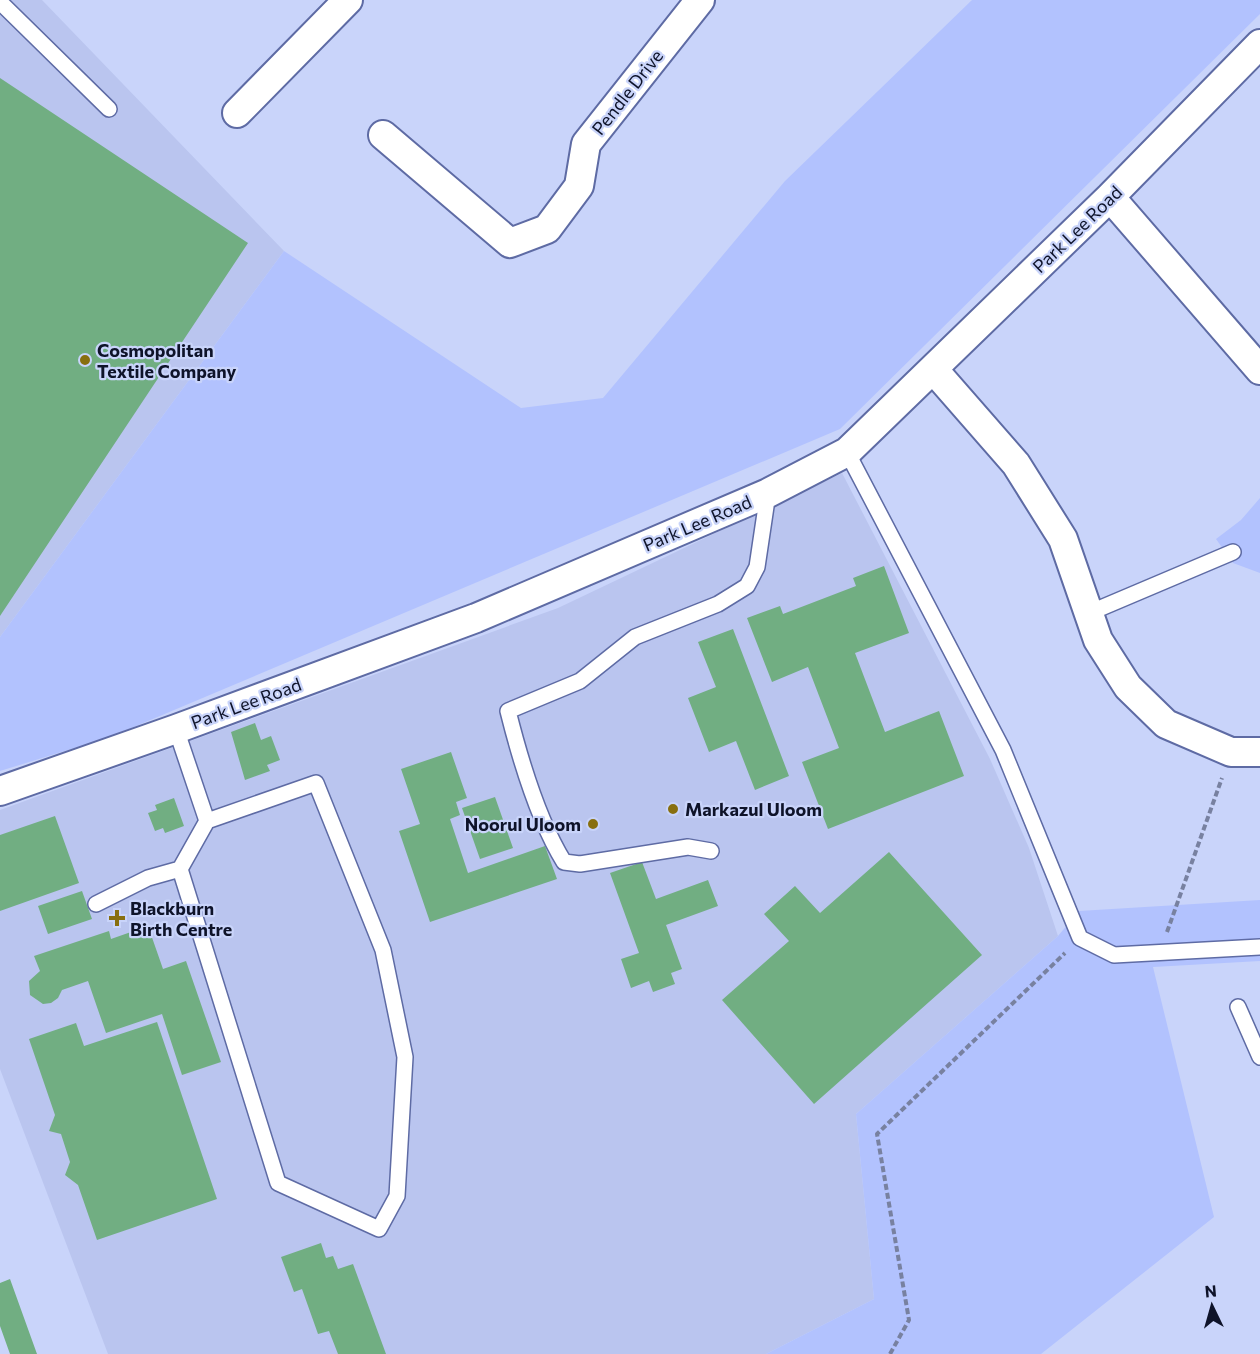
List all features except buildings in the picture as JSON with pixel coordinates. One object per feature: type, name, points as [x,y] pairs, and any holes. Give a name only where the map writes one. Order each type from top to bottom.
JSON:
[{"type":"street","points":[[237,113],[348,0]]},
{"type":"street","name":"Pendle Drive","points":[[383,135],[510,243],[547,230],[579,186],[586,144],[700,0]]},
{"type":"street","name":"Park Lee Road","points":[[0,791],[176,729],[476,618],[768,493],[847,452],[1110,197],[1260,44]]},
{"type":"street","points":[[1110,197],[1260,370]]},
{"type":"street","points":[[933,369],[1022,473],[1063,538],[1098,640],[1128,687],[1166,724],[1231,752],[1260,752]]},
{"type":"lane","points":[[0,2],[108,109]]},
{"type":"lane","points":[[847,452],[1003,750],[1080,938],[1114,955],[1260,947]]},
{"type":"lane","points":[[711,851],[688,847],[580,864],[564,862],[554,846],[517,745],[508,711],[580,681],[635,637],[717,604],[747,586],[757,567],[768,493]]},
{"type":"lane","points":[[1089,613],[1233,552]]},
{"type":"lane","points":[[176,729],[207,821]]},
{"type":"lane","points":[[96,904],[148,879],[180,869],[207,821],[316,783],[383,950],[405,1057],[398,1196],[379,1229],[278,1183],[180,869]]},
{"type":"lane","points":[[1238,1007],[1260,1057]]},
{"type":"path","points":[[1159,952],[1231,752]]},
{"type":"path","points":[[890,1354],[909,1320],[877,1134],[1080,938]]},
{"type":"shaded area","name":"Cosmopolitan Textile Company","points":[[0,0],[42,0],[284,251],[0,637]]},
{"type":"shaded area","points":[[972,0],[1260,0],[1260,14],[840,429],[110,737],[0,771],[0,637],[284,251],[521,408],[603,398],[785,181]]},
{"type":"shaded area","points":[[842,473],[990,759],[1029,848],[1058,936],[856,1114],[874,1299],[766,1354],[108,1354],[0,1069],[0,810],[558,608]]},
{"type":"shaded area","points":[[1260,498],[1260,573],[1233,563],[1216,539],[1241,520]]},
{"type":"shaded area","points":[[1260,900],[1260,961],[1153,967],[1214,1217],[1041,1354],[766,1354],[874,1299],[856,1114],[1058,936],[1079,911]]},
{"type":"place","name":"Cosmopolitan Textile Company","points":[[85,360]]},
{"type":"place","name":"Markazul Uloom","points":[[673,809]]},
{"type":"place","name":"Noorul Uloom","points":[[593,824]]},
{"type":"place","name":"Blackburn Birth Centre","points":[[117,918]]}]
